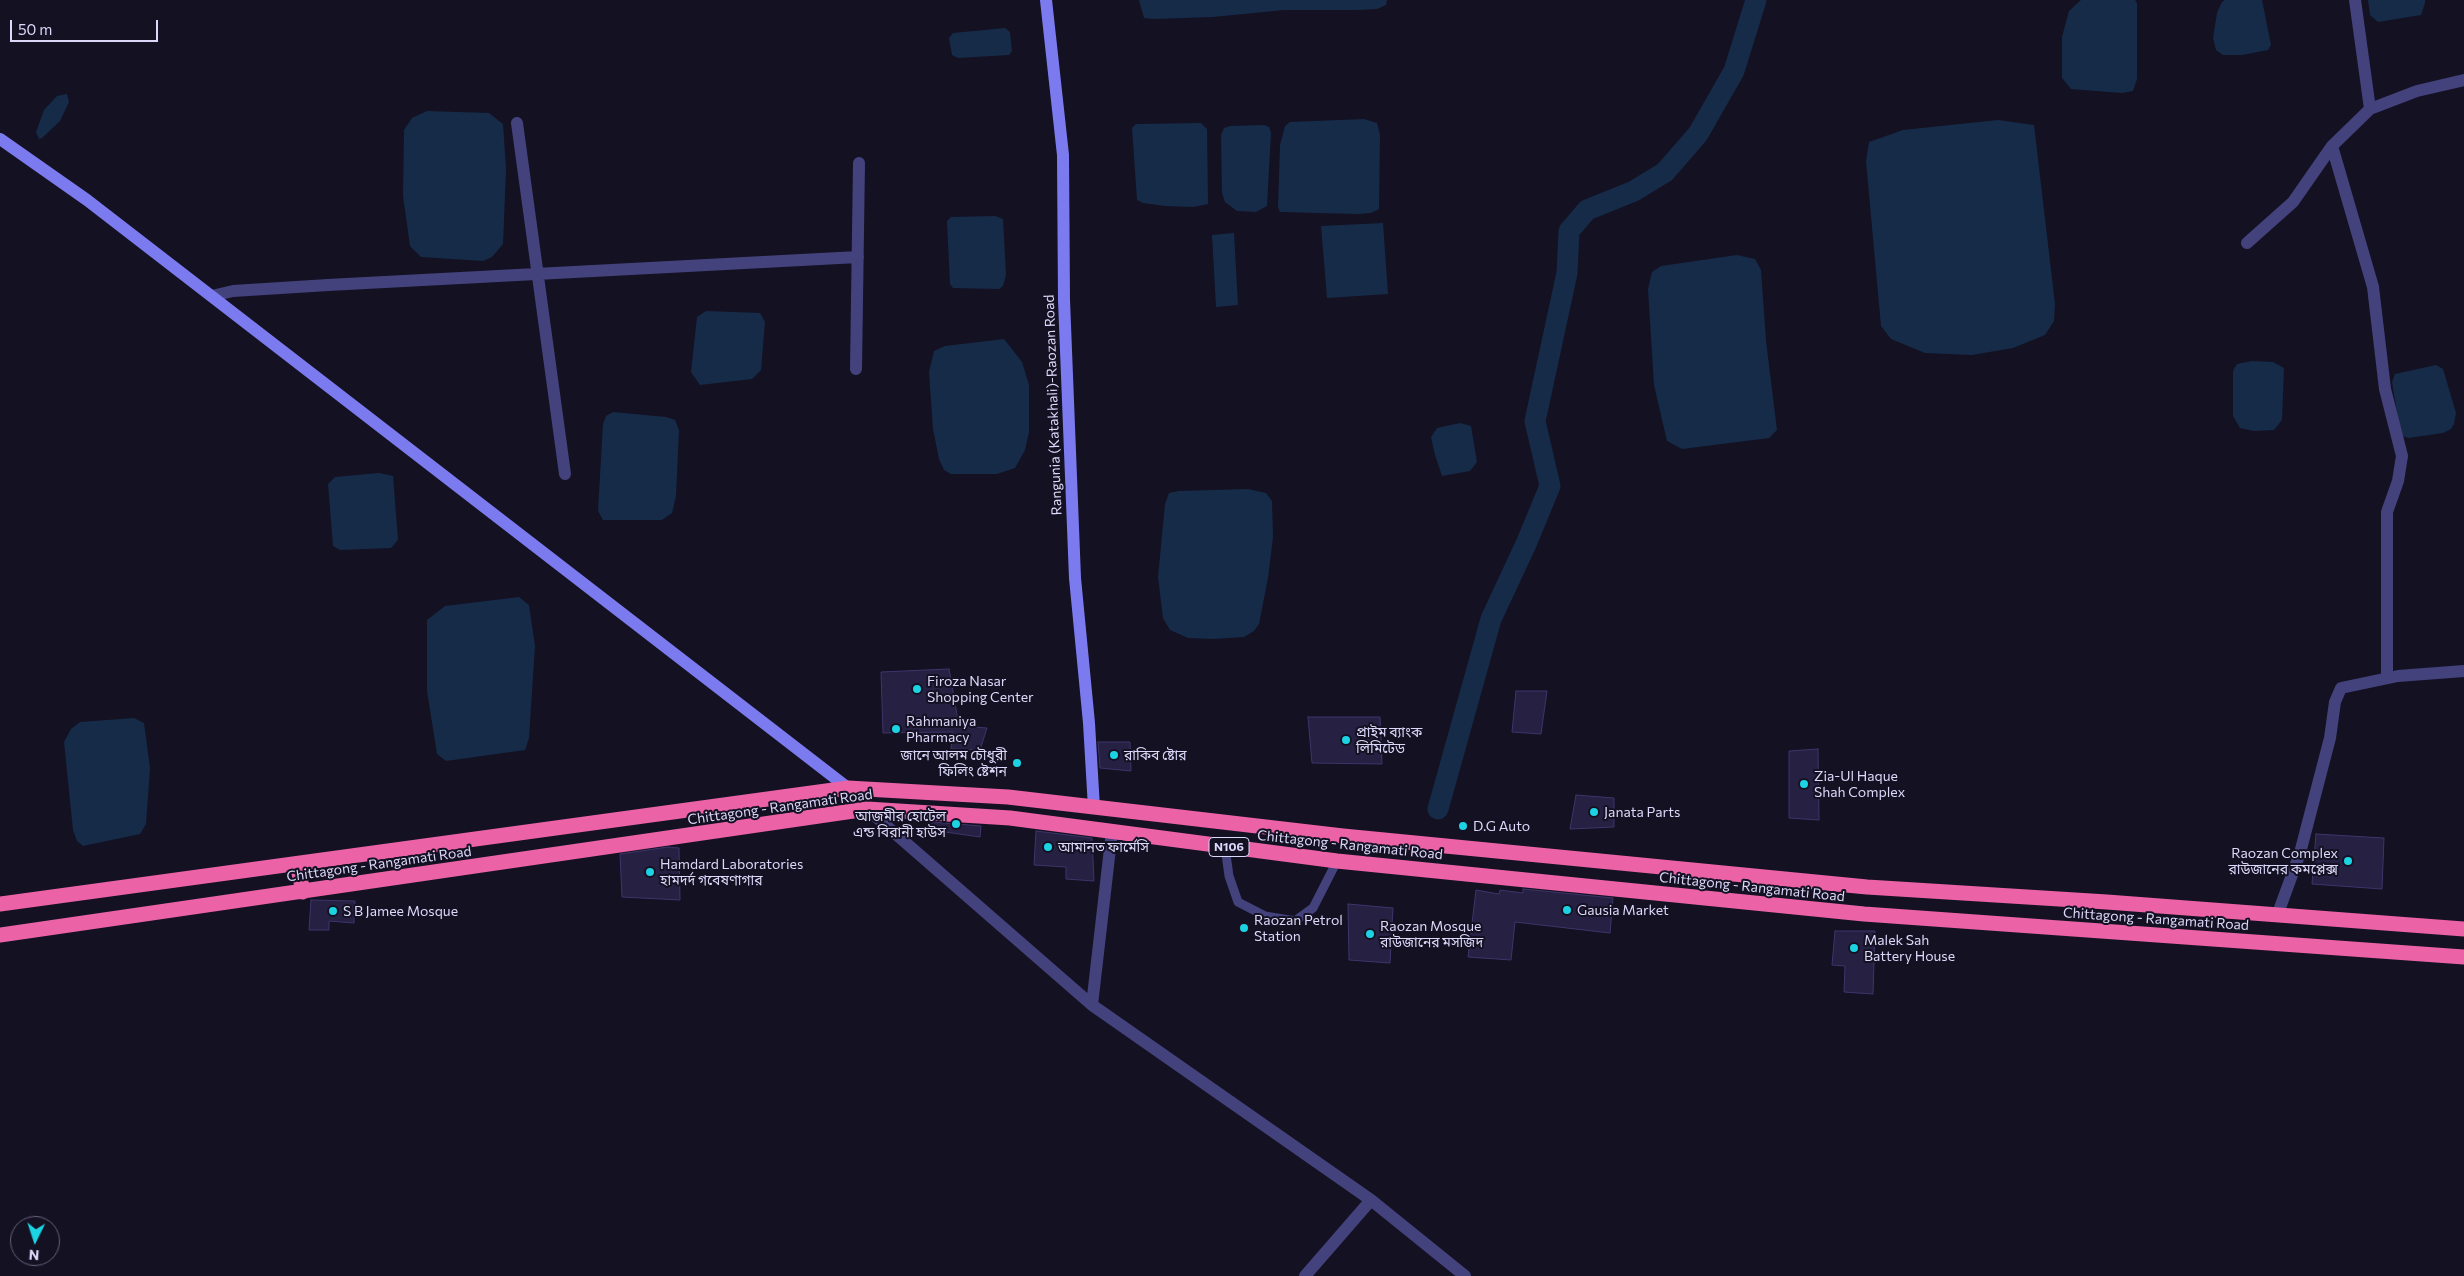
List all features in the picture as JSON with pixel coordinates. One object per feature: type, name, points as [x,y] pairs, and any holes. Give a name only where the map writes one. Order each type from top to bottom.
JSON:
[{"type":"highway","name":"Chittagong - Rangamati Road","points":[[0,904],[848,788],[1008,797],[1344,836],[1857,886],[2464,929]]},
{"type":"highway","name":"Chittagong - Rangamati Road","points":[[0,936],[867,809],[1010,818],[1336,860],[1864,914],[2464,956]]},
{"type":"highway","points":[[296,864],[304,892]]},
{"type":"street","name":"Rangunia (Katakhali)-Raozan Road","points":[[1046,0],[1062,155],[1064,300],[1074,578],[1089,723],[1094,808]]},
{"type":"street","points":[[2355,0],[2370,109]]},
{"type":"street","points":[[2247,243],[2293,202],[2332,146],[2370,109],[2417,91],[2464,80]]},
{"type":"street","points":[[517,123],[565,474]]},
{"type":"street","points":[[0,138],[86,200],[212,296],[848,788]]},
{"type":"street","points":[[2332,146],[2373,287],[2385,389],[2402,456],[2398,481],[2387,512],[2387,677]]},
{"type":"street","points":[[856,369],[859,163]]},
{"type":"street","points":[[212,296],[233,291],[858,257]]},
{"type":"street","points":[[2278,916],[2300,853],[2341,688],[2387,677],[2464,671]]},
{"type":"street","points":[[867,809],[1092,1005],[1371,1200],[1465,1276]]},
{"type":"street","points":[[1092,1005],[1112,831]]},
{"type":"street","points":[[1305,1276],[1371,1200]]},
{"type":"lane","points":[[1225,847],[1229,876],[1238,902],[1265,916],[1295,921],[1313,908],[1336,860]]},
{"type":"water","points":[[1139,0],[1387,0],[1386,5],[1377,9],[1284,10],[1213,17],[1153,19],[1144,18]]},
{"type":"water","points":[[2081,0],[2135,0],[2137,3],[2137,79],[2133,91],[2122,93],[2071,89],[2062,78],[2062,37],[2069,11]]},
{"type":"water","points":[[2225,0],[2262,0],[2271,45],[2268,50],[2242,55],[2223,55],[2216,50],[2213,38],[2217,13],[2222,2]]},
{"type":"water","points":[[2368,0],[2425,0],[2425,3],[2421,15],[2378,22],[2370,15]]},
{"type":"water","points":[[1005,28],[1010,32],[1012,51],[1009,55],[958,58],[952,55],[949,38],[953,33]]},
{"type":"water","points":[[67,94],[69,102],[60,121],[39,139],[36,132],[44,110],[57,96]]},
{"type":"water","points":[[427,111],[489,113],[503,124],[506,169],[503,244],[492,257],[483,261],[421,257],[410,246],[403,196],[404,130],[412,118]]},
{"type":"water","points":[[1364,119],[1377,123],[1380,135],[1379,209],[1371,213],[1358,214],[1280,212],[1278,207],[1280,145],[1285,126],[1290,122]]},
{"type":"water","points":[[1998,120],[2034,125],[2055,304],[2054,321],[2045,335],[2013,348],[1972,355],[1925,353],[1891,339],[1881,326],[1866,161],[1869,142],[1903,130]]},
{"type":"water","points":[[1201,123],[1207,129],[1208,204],[1193,207],[1165,206],[1143,203],[1137,200],[1132,128],[1136,124]]},
{"type":"water","points":[[1264,125],[1269,127],[1271,133],[1267,206],[1256,212],[1237,211],[1225,202],[1222,193],[1221,135],[1224,128],[1230,126]]},
{"type":"water","points":[[995,216],[1003,219],[1006,275],[1003,286],[999,289],[953,288],[950,284],[947,221],[951,217]]},
{"type":"water","points":[[1383,223],[1388,294],[1327,298],[1321,226]]},
{"type":"water","points":[[1234,233],[1238,305],[1216,307],[1212,235]]},
{"type":"water","points":[[1737,255],[1755,259],[1761,270],[1766,341],[1777,430],[1769,438],[1682,449],[1667,441],[1654,385],[1648,289],[1652,272],[1661,266]]},
{"type":"water","points":[[706,311],[760,313],[765,322],[761,370],[752,379],[700,385],[691,372],[697,317]]},
{"type":"water","points":[[1004,339],[1022,362],[1029,385],[1029,432],[1025,450],[1015,468],[997,474],[951,474],[944,470],[939,459],[933,429],[929,372],[934,351],[945,346]]},
{"type":"water","points":[[2252,361],[2273,362],[2284,368],[2282,420],[2274,430],[2254,431],[2240,428],[2233,416],[2233,371],[2237,364]]},
{"type":"water","points":[[2436,365],[2443,369],[2456,413],[2454,424],[2451,429],[2443,433],[2408,438],[2403,436],[2400,430],[2392,382],[2395,374]]},
{"type":"water","points":[[613,412],[666,417],[675,420],[679,430],[676,496],[672,513],[662,520],[603,520],[598,511],[603,424],[606,416]]},
{"type":"water","points":[[1460,423],[1471,426],[1477,462],[1470,471],[1442,476],[1431,437],[1437,428]]},
{"type":"water","points":[[379,473],[393,476],[398,540],[391,548],[340,550],[333,546],[328,484],[335,477]]},
{"type":"water","points":[[1248,489],[1266,493],[1272,501],[1273,537],[1268,578],[1259,624],[1254,631],[1244,637],[1188,638],[1170,630],[1163,618],[1158,577],[1165,504],[1169,493]]},
{"type":"water","points":[[519,597],[529,605],[535,646],[529,738],[525,750],[446,761],[437,754],[427,691],[427,620],[445,606]]},
{"type":"water","points":[[134,718],[144,723],[150,768],[146,824],[140,834],[83,846],[77,841],[73,830],[64,742],[71,729],[80,722]]},
{"type":"building","name":"Firoza Nasar Shopping Center","points":[[949,669],[959,726],[987,728],[980,750],[951,749],[953,732],[883,733],[881,672]]},
{"type":"building","points":[[1516,691],[1547,691],[1541,734],[1512,732]]},
{"type":"building","name":"প্রাইম ব্যাংক লিমিটেড","points":[[1308,717],[1380,717],[1382,764],[1312,763]]},
{"type":"building","name":"রাকিব ষ্টোর","points":[[1098,742],[1130,742],[1131,771],[1100,768]]},
{"type":"building","name":"Zia-Ul Haque Shah Complex","points":[[1818,749],[1819,820],[1789,818],[1789,751]]},
{"type":"building","name":"Janata Parts","points":[[1576,795],[1614,798],[1614,827],[1570,829]]},
{"type":"building","points":[[932,822],[981,826],[980,837],[931,830]]},
{"type":"building","points":[[1036,831],[1092,838],[1094,881],[1066,879],[1066,867],[1034,865]]},
{"type":"building","name":"Raozan Complex রাউজানের কমপ্লেক্স","points":[[2316,834],[2384,838],[2382,889],[2312,884]]},
{"type":"building","name":"Hamdard Laboratories হামদর্দ গবেষণাগার","points":[[668,847],[679,848],[680,900],[622,897],[620,854]]},
{"type":"building","points":[[1523,889],[1613,898],[1610,933],[1515,922],[1511,960],[1468,957],[1476,890],[1499,894],[1500,890],[1523,893]]},
{"type":"building","name":"S B Jamee Mosque","points":[[311,900],[355,901],[354,923],[329,921],[329,930],[309,930]]},
{"type":"building","name":"Raozan Mosque রাউজানের মসজিদ","points":[[1348,904],[1393,908],[1390,963],[1349,960]]},
{"type":"building","name":"Malek Sah Battery House","points":[[1835,931],[1875,931],[1873,994],[1844,992],[1845,966],[1832,965]]},
{"type":"waterway","points":[[1438,809],[1491,619],[1526,544],[1550,486],[1535,421],[1567,273],[1569,231],[1587,210],[1634,191],[1665,172],[1698,134],[1734,71],[1756,0]]},
{"type":"place","name":"Firoza Nasar Shopping Center","points":[[917,689]]},
{"type":"place","name":"Rahmaniya Pharmacy","points":[[896,729]]},
{"type":"place","name":"প্রাইম ব্যাংক লিমিটেড","points":[[1346,740]]},
{"type":"place","name":"রাকিব ষ্টোর","points":[[1114,755]]},
{"type":"place","name":"জানে আলম চৌধুরী ফিলিং ষ্টেশন","points":[[1017,763]]},
{"type":"place","name":"Zia-Ul Haque Shah Complex","points":[[1804,784]]},
{"type":"place","name":"Janata Parts","points":[[1594,812]]},
{"type":"place","name":"আজমীর হোটেল এন্ড বিরানী হাউস","points":[[956,824]]},
{"type":"place","name":"D.G Auto","points":[[1463,826]]},
{"type":"place","name":"আমানত ফার্মেসি","points":[[1048,847]]},
{"type":"place","name":"Raozan Complex রাউজানের কমপ্লেক্স","points":[[2348,861]]},
{"type":"place","name":"Hamdard Laboratories হামদর্দ গবেষণাগার","points":[[650,872]]},
{"type":"place","name":"Gausia Market","points":[[1567,910]]},
{"type":"place","name":"S B Jamee Mosque","points":[[333,911]]},
{"type":"place","name":"Raozan Petrol Station","points":[[1244,928]]},
{"type":"place","name":"Raozan Mosque রাউজানের মসজিদ","points":[[1370,934]]},
{"type":"place","name":"Malek Sah Battery House","points":[[1854,948]]}]
